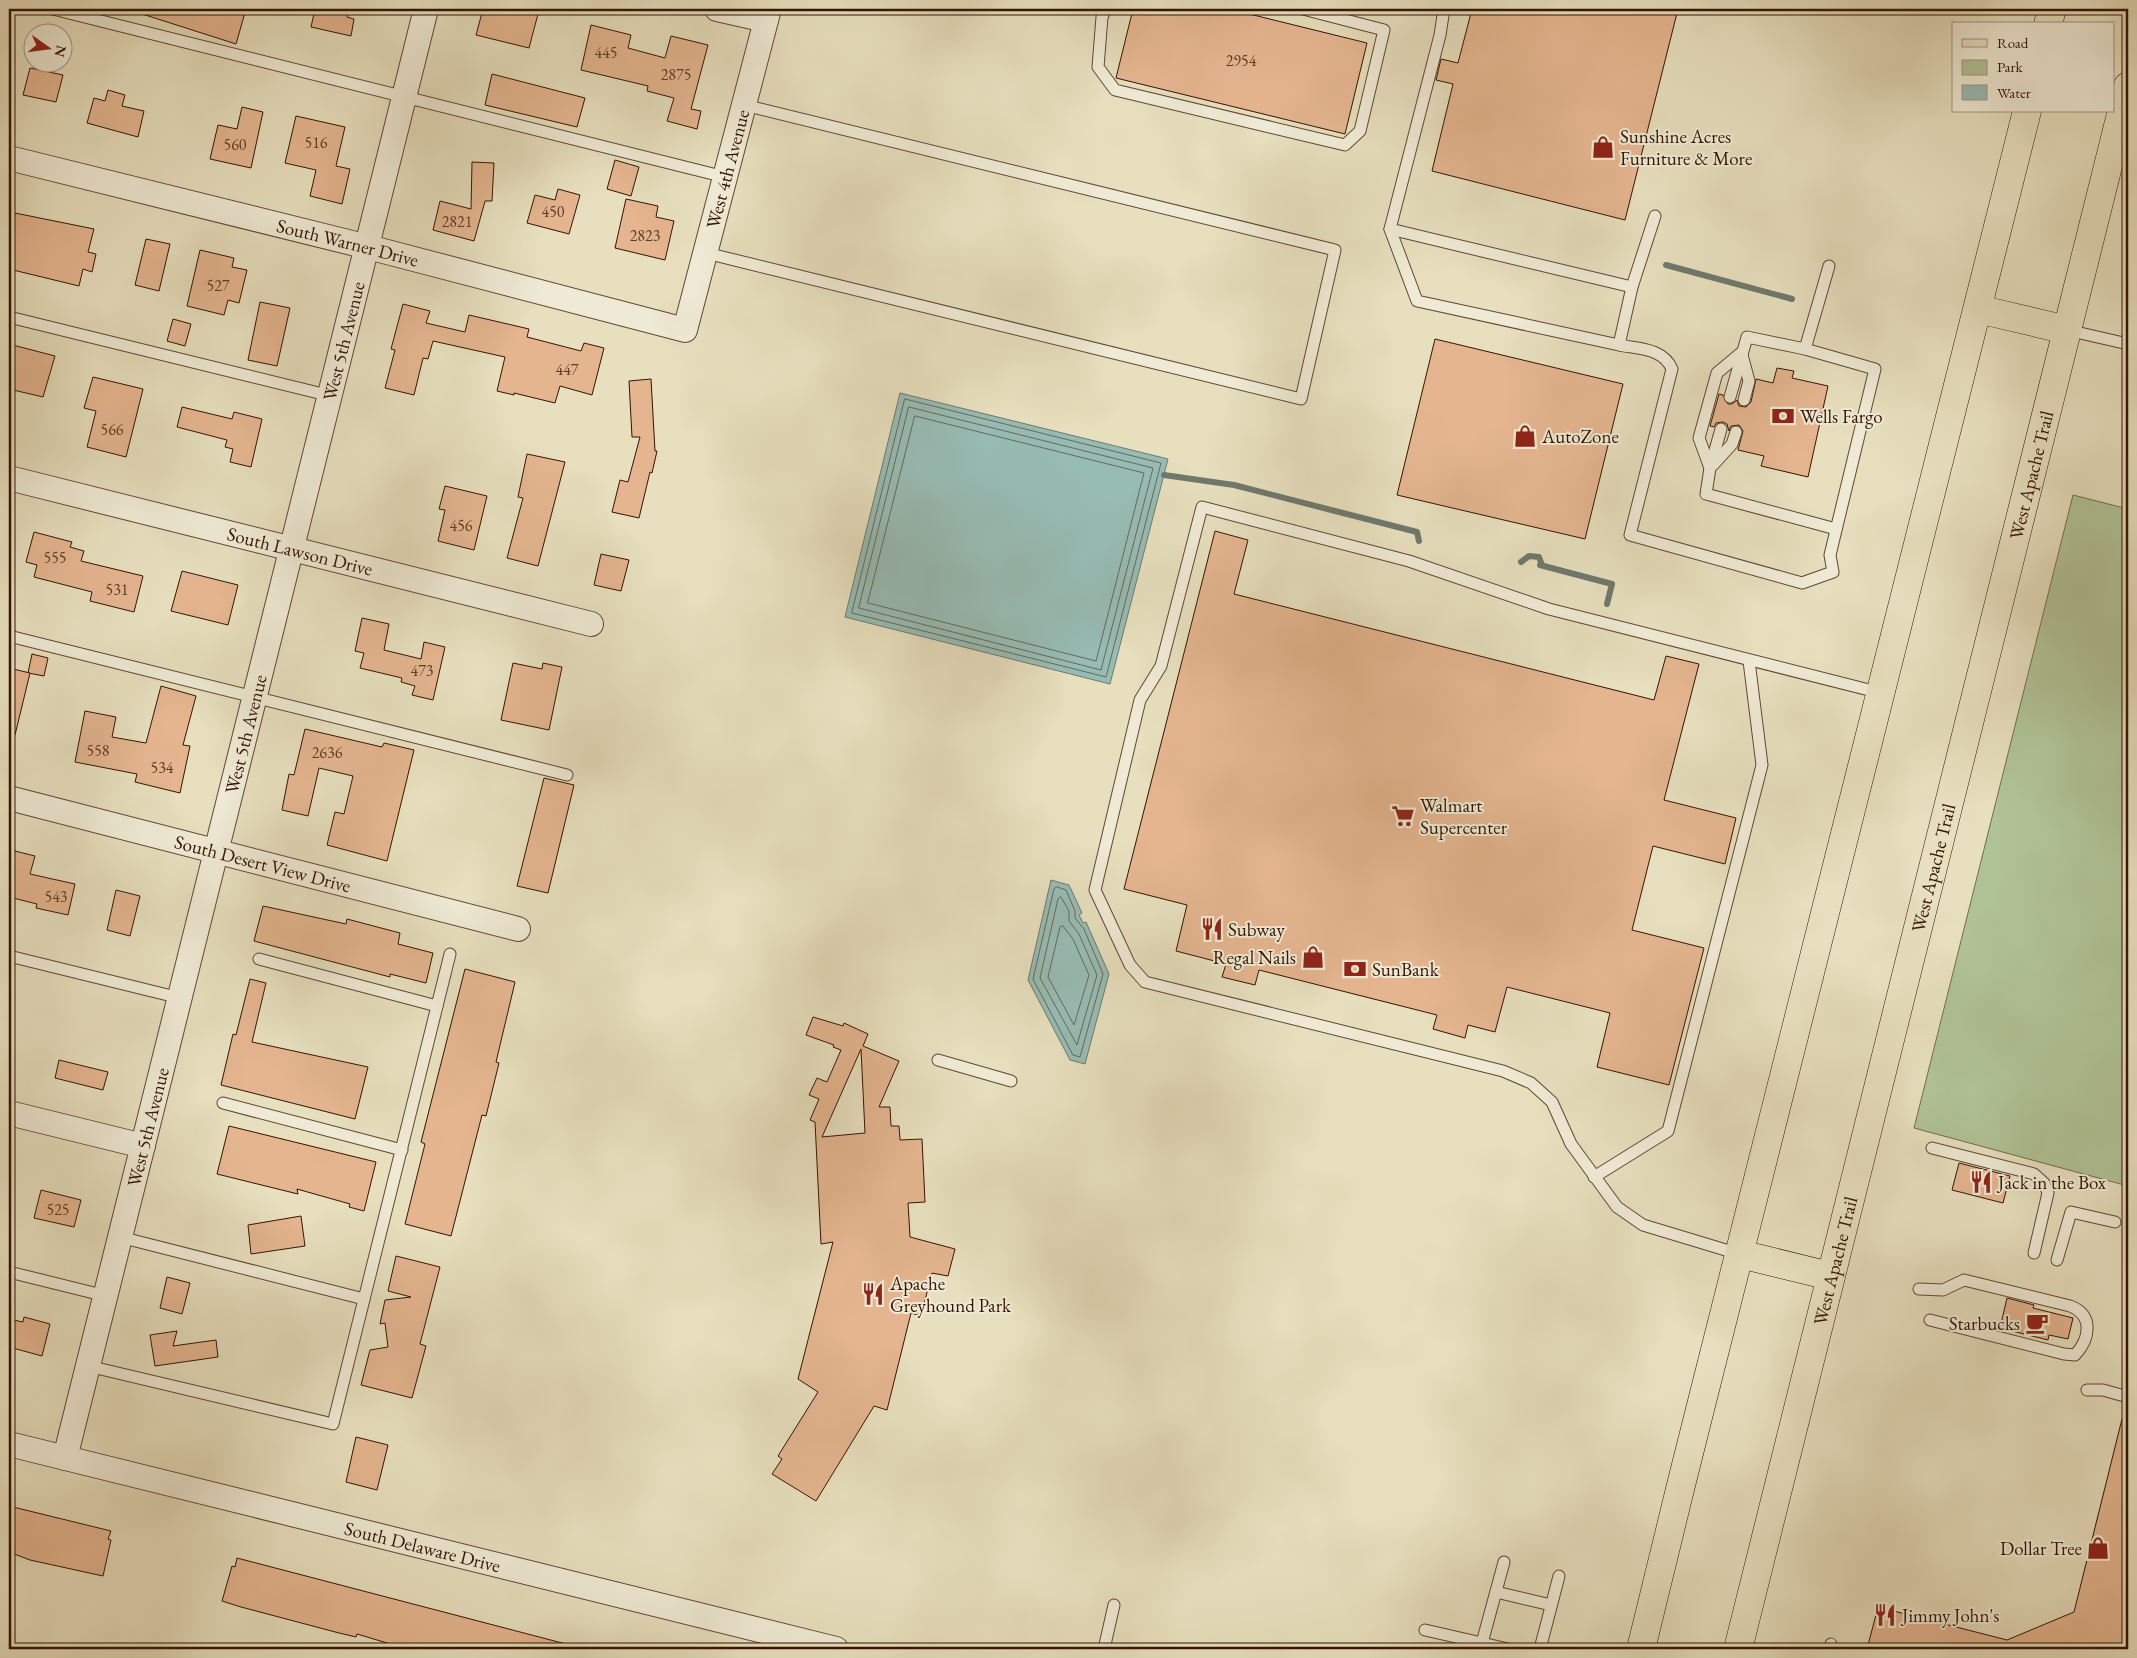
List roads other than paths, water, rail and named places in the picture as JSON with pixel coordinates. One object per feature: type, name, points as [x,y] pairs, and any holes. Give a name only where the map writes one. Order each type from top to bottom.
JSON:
[{"type":"main road","points":[[2049,22],[2052,9]]},
{"type":"main road","name":"West Apache Trail","points":[[1738,1649],[2128,86]]},
{"type":"main road","points":[[1641,1649],[2027,112]]},
{"type":"main road","points":[[1978,309],[2067,330]]},
{"type":"main road","points":[[1740,1254],[1830,1276]]},
{"type":"street","name":"West 5th Avenue","points":[[65,1458],[426,9]]},
{"type":"street","points":[[717,9],[767,14]]},
{"type":"street","name":"West 4th Avenue","points":[[685,330],[767,14]]},
{"type":"street","name":"South Warner Drive","points":[[9,158],[685,330]]},
{"type":"street","name":"South Lawson Drive","points":[[9,478],[591,624]]},
{"type":"street","name":"South Desert View Drive","points":[[9,798],[518,929]]},
{"type":"street","points":[[9,1113],[143,1146]]},
{"type":"street","name":"South Delaware Drive","points":[[9,1444],[769,1641],[836,1649]]},
{"type":"lane","points":[[53,9],[725,177]]},
{"type":"lane","points":[[1106,9],[1102,16],[1098,67],[1115,90],[1345,145],[1360,130],[1384,30],[1303,9]]},
{"type":"lane","points":[[1444,9],[1440,35],[1390,229],[1418,301],[1660,353],[1668,361],[1672,369],[1630,535],[1802,583],[1833,572],[1830,555],[1876,369],[1806,349],[1746,337],[1730,397]]},
{"type":"lane","points":[[706,252],[1300,399],[1336,250],[744,105]]},
{"type":"lane","points":[[1619,345],[1632,287],[1655,216]]},
{"type":"lane","points":[[1390,229],[1632,287]]},
{"type":"lane","points":[[1806,349],[1828,266]]},
{"type":"lane","points":[[9,316],[331,396]]},
{"type":"lane","points":[[2067,330],[2128,344]]},
{"type":"lane","points":[[1741,353],[1749,381],[1744,400]]},
{"type":"lane","points":[[1710,468],[1699,438],[1701,429],[1717,373],[1741,353]]},
{"type":"lane","points":[[1721,429],[1710,468],[1706,494],[1836,528]]},
{"type":"lane","points":[[1710,468],[1732,444],[1736,432]]},
{"type":"lane","points":[[1740,1254],[1643,1225],[1617,1207],[1571,1144],[1552,1102],[1530,1083],[1517,1077],[1503,1071],[1145,982],[1130,965],[1095,890],[1140,700],[1161,666],[1202,508],[1409,561],[1549,609],[1881,693]]},
{"type":"lane","points":[[9,636],[567,775]]},
{"type":"lane","points":[[1594,1177],[1668,1131],[1762,765],[1749,661]]},
{"type":"lane","points":[[88,1366],[333,1424],[450,954]]},
{"type":"lane","points":[[9,956],[180,998]]},
{"type":"lane","points":[[259,959],[437,1006]]},
{"type":"lane","points":[[938,1060],[1011,1081]]},
{"type":"lane","points":[[223,1103],[402,1150]]},
{"type":"lane","points":[[1932,1148],[2028,1173],[2044,1183],[2048,1194],[2034,1253]]},
{"type":"lane","points":[[2058,1260],[2071,1212],[2115,1222]]},
{"type":"lane","points":[[120,1237],[364,1299]]},
{"type":"lane","points":[[9,1272],[106,1296]]},
{"type":"lane","points":[[1919,1290],[1943,1290],[1964,1280],[2070,1306],[2077,1309],[2083,1316],[2088,1334],[2083,1347],[2074,1355],[1930,1320]]},
{"type":"lane","points":[[2087,1390],[2103,1390],[2128,1397]]},
{"type":"lane","points":[[1482,1643],[1504,1562]]},
{"type":"lane","points":[[1540,1649],[1559,1576]]},
{"type":"lane","points":[[1496,1592],[1551,1606]]},
{"type":"lane","points":[[1104,1649],[1114,1605]]},
{"type":"lane","points":[[1425,1630],[1508,1649]]},
{"type":"water","points":[[900,393],[1168,459],[1110,684],[845,617]]},
{"type":"water","points":[[1051,880],[1069,885],[1082,913],[1079,915],[1083,923],[1086,922],[1109,974],[1085,1064],[1070,1060],[1028,980]]},
{"type":"waterway","points":[[1666,265],[1792,299]]},
{"type":"waterway","points":[[1164,475],[1234,485],[1417,532],[1419,541]]},
{"type":"waterway","points":[[1521,562],[1529,556],[1539,557],[1542,565]]},
{"type":"waterway","points":[[1540,565],[1612,584],[1607,604]]},
{"type":"place","name":"Sunshine Acres Furniture & More","points":[[1603,147]]},
{"type":"place","name":"Wells Fargo","points":[[1783,416]]},
{"type":"place","name":"AutoZone","points":[[1525,436]]},
{"type":"place","name":"Walmart Supercenter","points":[[1403,816]]},
{"type":"place","name":"Subway","points":[[1212,929]]},
{"type":"place","name":"Regal Nails","points":[[1313,957]]},
{"type":"place","name":"SunBank","points":[[1355,969]]},
{"type":"place","name":"Jack in the Box","points":[[1981,1182]]},
{"type":"place","name":"Apache Greyhound Park","points":[[873,1294]]},
{"type":"place","name":"Starbucks","points":[[2037,1323]]},
{"type":"place","name":"Dollar Tree","points":[[2098,1548]]},
{"type":"place","name":"Jimmy John's","points":[[1885,1615]]}]
